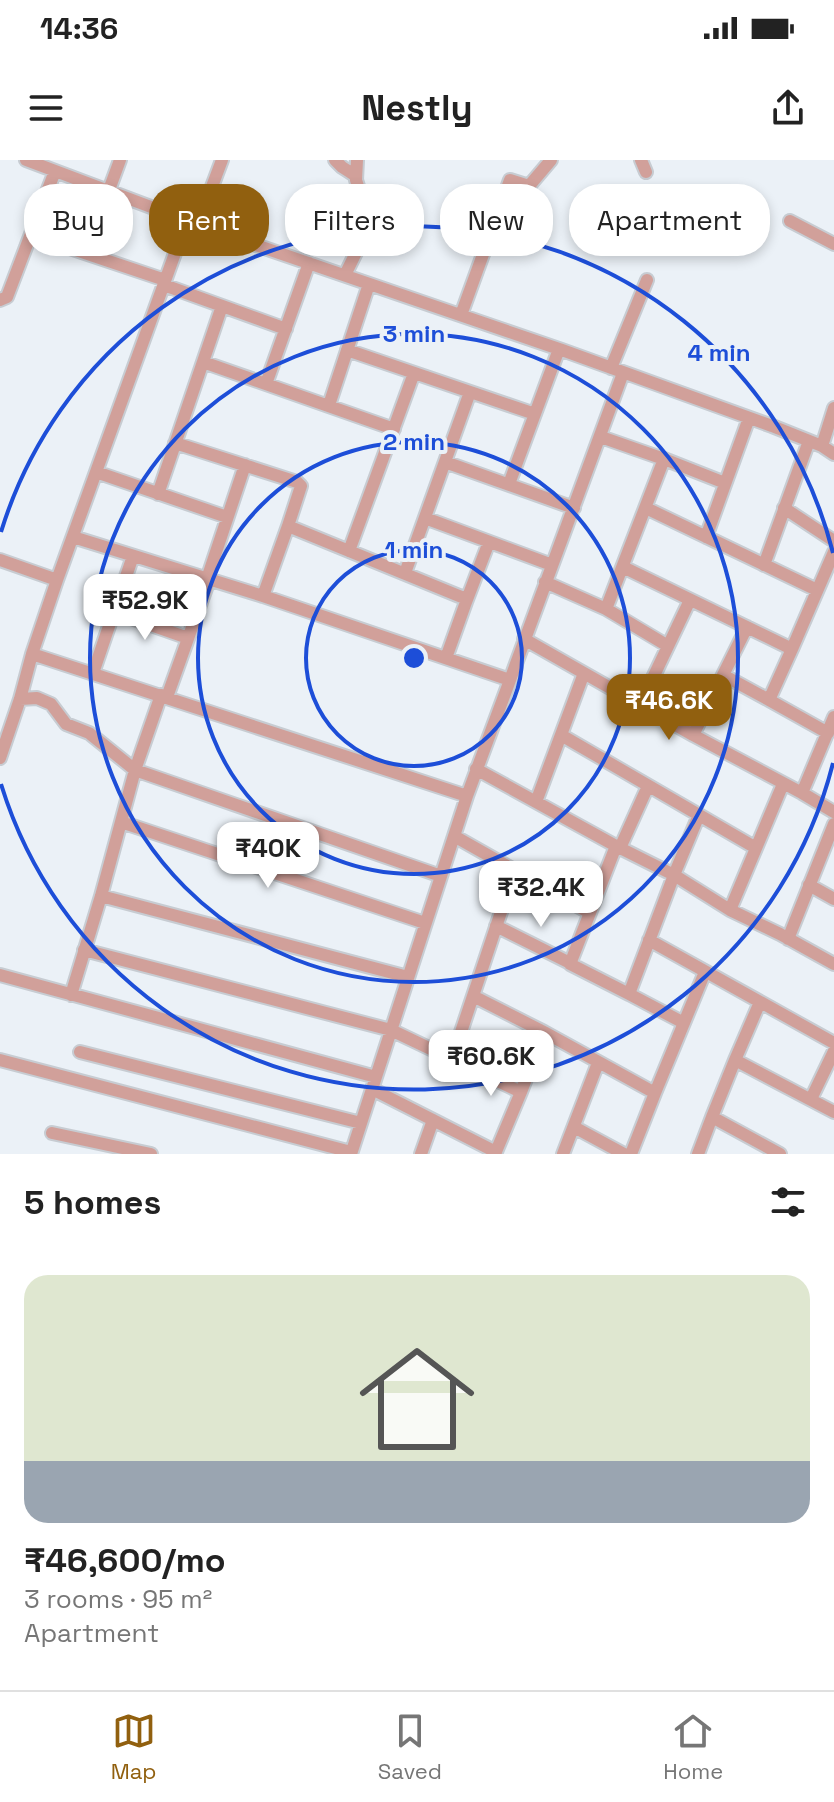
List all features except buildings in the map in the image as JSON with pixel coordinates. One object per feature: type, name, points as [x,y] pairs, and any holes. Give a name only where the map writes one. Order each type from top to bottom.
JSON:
[{"type":"street","points":[[26,160],[92,184]]},
{"type":"street","points":[[111,184],[120,160]]},
{"type":"street","points":[[211,184],[222,160]]},
{"type":"street","points":[[335,160],[356,176]]},
{"type":"street","points":[[345,275],[370,224],[356,176],[357,160]]},
{"type":"street","points":[[461,315],[510,180],[529,186],[551,160]]},
{"type":"street","points":[[50,184],[55,171]]},
{"type":"street","points":[[790,221],[834,244]]},
{"type":"street","points":[[269,249],[559,349],[749,418],[822,446],[834,454]]},
{"type":"street","points":[[0,300],[7,297],[24,253]]},
{"type":"street","points":[[89,256],[286,329]]},
{"type":"street","points":[[0,758],[57,580],[164,283],[177,256]]},
{"type":"street","points":[[266,384],[309,263]]},
{"type":"street","points":[[0,1060],[351,1153],[476,769],[601,437],[617,371],[647,280]]},
{"type":"street","points":[[329,405],[369,284]]},
{"type":"street","points":[[158,494],[222,306]]},
{"type":"street","points":[[509,484],[559,349]]},
{"type":"street","points":[[347,350],[535,414]]},
{"type":"street","points":[[203,362],[394,429]]},
{"type":"street","points":[[349,551],[414,373]]},
{"type":"street","points":[[405,573],[470,392]]},
{"type":"street","points":[[822,446],[834,408]]},
{"type":"street","points":[[706,537],[749,418]]},
{"type":"street","points":[[601,437],[725,483]]},
{"type":"street","points":[[764,565],[809,441]]},
{"type":"street","points":[[175,443],[297,482],[301,486],[263,596]]},
{"type":"street","points":[[606,609],[664,459]]},
{"type":"street","points":[[445,462],[574,508]]},
{"type":"street","points":[[71,995],[135,770],[188,638],[245,465]]},
{"type":"street","points":[[96,472],[227,517]]},
{"type":"street","points":[[646,508],[817,590]]},
{"type":"street","points":[[784,508],[834,541]]},
{"type":"street","points":[[425,518],[552,565]]},
{"type":"street","points":[[288,526],[460,595],[466,602]]},
{"type":"street","points":[[73,537],[263,596],[510,680]]},
{"type":"street","points":[[446,658],[489,542]]},
{"type":"street","points":[[769,700],[834,552]]},
{"type":"street","points":[[93,673],[133,556]]},
{"type":"street","points":[[0,560],[57,580]]},
{"type":"street","points":[[623,567],[792,649]]},
{"type":"street","points":[[545,582],[606,609],[668,646]]},
{"type":"street","points":[[640,705],[690,600]]},
{"type":"street","points":[[114,612],[188,638]]},
{"type":"street","points":[[693,735],[747,627]]},
{"type":"street","points":[[524,639],[834,812]]},
{"type":"street","points":[[32,654],[467,796]]},
{"type":"street","points":[[536,802],[584,673]]},
{"type":"street","points":[[723,675],[828,733]]},
{"type":"street","points":[[20,699],[37,698],[51,704],[66,724],[89,733],[135,770],[441,876]]},
{"type":"street","points":[[802,793],[834,717]]},
{"type":"street","points":[[561,735],[756,848]]},
{"type":"street","points":[[476,769],[834,964]]},
{"type":"street","points":[[730,910],[783,784]]},
{"type":"street","points":[[570,963],[618,847],[648,786]]},
{"type":"street","points":[[629,994],[699,815]]},
{"type":"street","points":[[121,822],[425,923]]},
{"type":"street","points":[[788,939],[834,824]]},
{"type":"street","points":[[454,836],[590,913]]},
{"type":"street","points":[[452,1059],[515,870]]},
{"type":"street","points":[[809,885],[834,899]]},
{"type":"street","points":[[101,896],[408,977]]},
{"type":"street","points":[[496,926],[684,1023]]},
{"type":"street","points":[[649,940],[834,1043]]},
{"type":"street","points":[[84,950],[391,1030],[521,1092]]},
{"type":"street","points":[[631,1154],[705,972]]},
{"type":"street","points":[[0,975],[374,1083],[433,1120],[496,1153],[544,1032]]},
{"type":"street","points":[[473,996],[655,1093]]},
{"type":"street","points":[[698,1154],[760,1002]]},
{"type":"street","points":[[811,1099],[834,1051]]},
{"type":"street","points":[[80,1052],[361,1123]]},
{"type":"street","points":[[735,1060],[834,1112]]},
{"type":"street","points":[[563,1154],[598,1063]]},
{"type":"street","points":[[712,1117],[780,1154]]},
{"type":"street","points":[[421,1154],[433,1120]]},
{"type":"street","points":[[574,1127],[624,1154]]},
{"type":"street","points":[[52,1133],[151,1154]]}]
